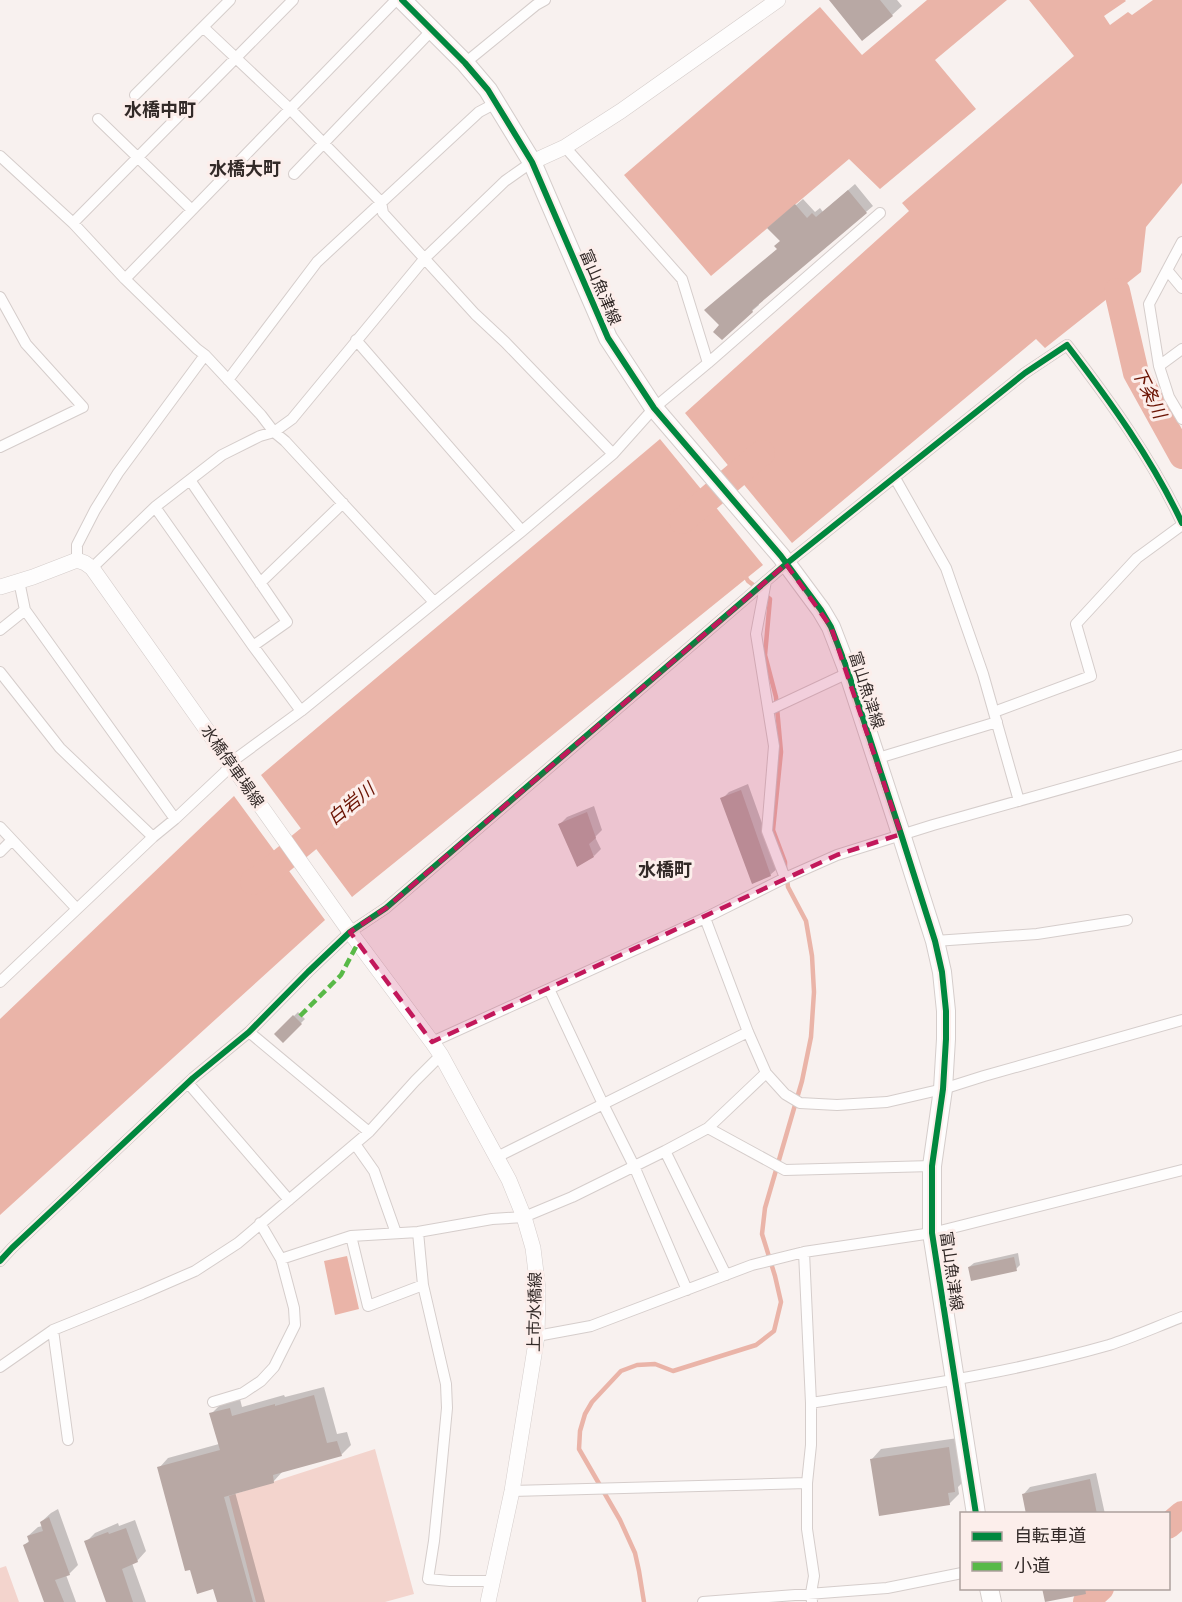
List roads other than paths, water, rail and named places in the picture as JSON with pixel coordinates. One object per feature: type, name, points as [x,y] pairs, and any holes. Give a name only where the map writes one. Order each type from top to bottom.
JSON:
[{"type":"main road","name":"富山魚津線","points":[[402,0],[465,63],[488,90],[532,162],[608,338],[659,414],[784,560],[831,627],[901,834],[935,941],[942,972],[946,1039],[943,1089],[932,1166],[932,1233],[976,1512]]},
{"type":"main road","points":[[532,162],[565,147],[621,111],[778,0]]},
{"type":"main road","points":[[0,586],[77,560]]},
{"type":"main road","name":"水橋停車場線","points":[[77,560],[92,568],[347,927],[436,1048]]},
{"type":"main road","name":"上市水橋線","points":[[436,1048],[509,1180],[524,1217],[533,1248],[538,1289],[537,1336],[512,1491],[488,1602]]},
{"type":"street","points":[[135,95],[230,0]]},
{"type":"street","points":[[73,223],[292,0]]},
{"type":"street","points":[[125,279],[396,0]]},
{"type":"street","points":[[465,63],[544,0]]},
{"type":"street","points":[[203,27],[291,110],[381,202],[383,213],[475,314],[614,454]]},
{"type":"street","points":[[294,174],[432,30]]},
{"type":"street","points":[[228,380],[317,262],[479,112],[496,103]]},
{"type":"street","points":[[98,119],[192,210]]},
{"type":"street","points":[[565,147],[682,279],[708,363]]},
{"type":"street","points":[[0,156],[73,223],[125,279],[205,355],[434,602]]},
{"type":"street","points":[[92,568],[155,507],[222,455],[260,436],[274,432],[292,419],[425,258],[505,181],[532,162]]},
{"type":"street","points":[[0,982],[225,772],[231,763],[301,711],[614,454],[659,414],[708,363],[880,213]]},
{"type":"street","points":[[1182,242],[1149,304],[1159,366],[1169,397],[1182,419]]},
{"type":"street","points":[[1167,270],[1182,288]]},
{"type":"street","points":[[0,297],[26,345],[83,407],[0,447]]},
{"type":"street","points":[[356,340],[522,531]]},
{"type":"street","points":[[0,1261],[188,1083],[249,1032],[308,972],[347,927],[386,908],[766,581],[784,560],[895,478],[1025,374],[1067,345],[1108,399],[1169,495],[1182,524],[1137,558],[1076,624],[1091,676],[995,717],[875,759]]},
{"type":"street","points":[[1159,366],[1182,349]]},
{"type":"street","points":[[77,560],[77,545],[118,473],[205,355]]},
{"type":"street","points":[[895,478],[946,568],[983,674],[1019,801]]},
{"type":"street","points":[[190,480],[287,622],[253,646]]},
{"type":"street","points":[[260,583],[343,503]]},
{"type":"street","points":[[155,507],[301,711]]},
{"type":"street","points":[[19,581],[25,610],[175,819]]},
{"type":"street","points":[[766,581],[756,633],[774,746],[766,831],[785,878]]},
{"type":"street","points":[[0,630],[25,610]]},
{"type":"street","points":[[0,672],[60,748],[153,837]]},
{"type":"street","points":[[769,710],[848,673]]},
{"type":"street","points":[[0,1366],[53,1330],[195,1271],[238,1243],[369,1132],[415,1081],[436,1048],[549,989],[837,855],[901,834],[1182,755]]},
{"type":"street","points":[[0,827],[77,909]]},
{"type":"street","points":[[0,852],[12,840]]},
{"type":"street","points":[[705,918],[748,1032],[766,1072],[785,1094],[800,1103],[837,1106],[887,1102],[943,1089],[1182,1020]]},
{"type":"street","points":[[935,941],[1037,934],[1127,920]]},
{"type":"street","points":[[549,989],[634,1166],[687,1290]]},
{"type":"street","points":[[249,1032],[369,1132]]},
{"type":"street","points":[[497,1157],[748,1032]]},
{"type":"street","points":[[281,1259],[351,1236],[418,1232],[492,1219],[524,1217],[572,1197],[708,1128],[766,1072]]},
{"type":"street","points":[[188,1083],[289,1200]]},
{"type":"street","points":[[708,1128],[785,1170],[932,1166]]},
{"type":"street","points":[[355,1144],[374,1171],[396,1233]]},
{"type":"street","points":[[664,1151],[726,1275]]},
{"type":"street","points":[[537,1336],[591,1326],[752,1265],[804,1252],[932,1233],[1182,1170]]},
{"type":"street","points":[[213,1402],[243,1393],[261,1381],[274,1367],[295,1325],[294,1308],[281,1259],[260,1223]]},
{"type":"street","points":[[418,1232],[423,1285],[447,1392],[434,1541],[428,1579],[491,1581]]},
{"type":"street","points":[[351,1236],[368,1306],[423,1285]]},
{"type":"street","points":[[804,1252],[811,1403],[811,1445],[807,1483],[807,1529],[814,1576],[811,1598]]},
{"type":"street","points":[[811,1403],[1038,1364],[1111,1344],[1182,1317]]},
{"type":"street","points":[[53,1330],[68,1440]]},
{"type":"street","points":[[512,1491],[807,1483]]},
{"type":"street","points":[[703,1602],[811,1598],[887,1588],[960,1573]]},
{"type":"water","points":[[927,0],[1007,0],[935,60],[976,109],[880,189],[849,159],[711,276],[624,175],[820,7],[862,55]]},
{"type":"water","points":[[1029,0],[1125,0],[1104,16],[1110,25],[1128,12],[1132,15],[1153,0],[1182,0],[1182,183],[1146,227],[1141,272],[1045,348],[1036,339],[792,543],[685,413],[909,211],[902,203],[1074,56]]},
{"type":"water","points":[[660,439],[763,565],[352,897],[261,775]]},
{"type":"water","points":[[234,796],[325,920],[0,1215],[0,1019]]},
{"type":"water","points":[[347,1256],[359,1309],[335,1315],[324,1261]]},
{"type":"waterway","name":"下条川","points":[[1117,291],[1136,373],[1182,456]]},
{"type":"waterway","points":[[682,521],[762,453]]},
{"type":"waterway","points":[[744,574],[748,581],[756,587]]},
{"type":"waterway","points":[[765,595],[770,599],[765,655],[776,697],[781,752],[773,830],[785,862],[785,868]]},
{"type":"waterway","name":"白岩川","points":[[253,882],[335,817]]},
{"type":"waterway","points":[[644,1602],[635,1553],[620,1520],[579,1449],[580,1431],[585,1414],[592,1402],[621,1371],[637,1365],[655,1364],[673,1371],[756,1345],[774,1331],[781,1302],[762,1234],[765,1208],[802,1081],[811,1037],[814,992],[812,956],[806,921],[788,887],[787,879]]},
{"type":"waterway","name":"下条川","points":[[1170,1524],[1182,1514]]},
{"type":"waterway","name":"下条川","points":[[1086,1602],[1099,1590]]},
{"type":"district","name":"水橋中町","points":[[160,110]]},
{"type":"district","name":"水橋大町","points":[[245,169]]},
{"type":"district","name":"水橋町","points":[[665,870]]}]
